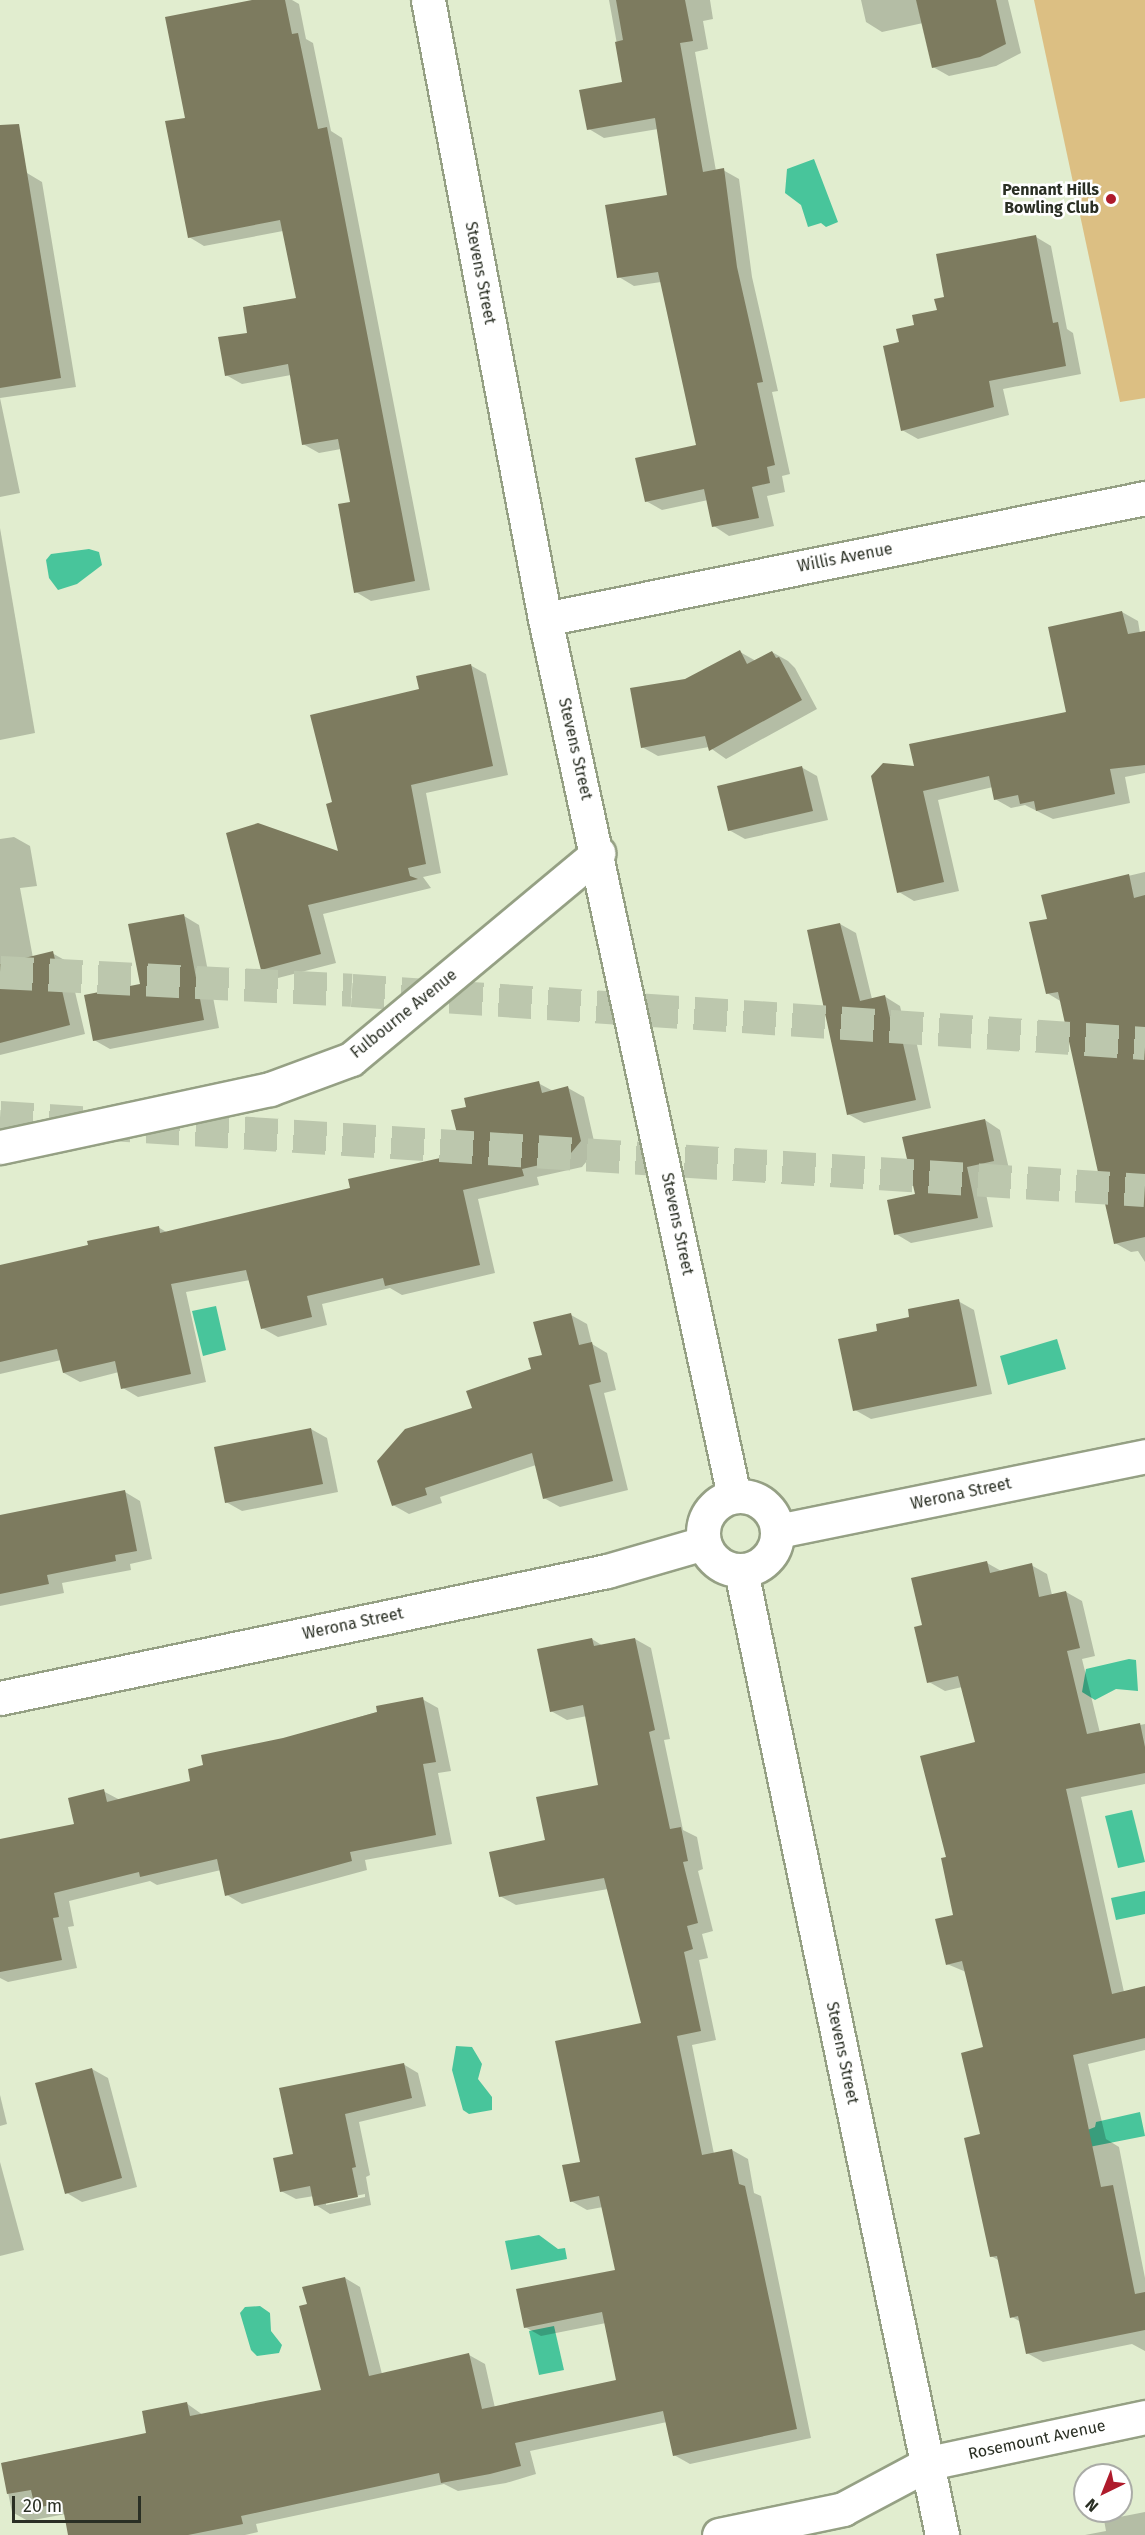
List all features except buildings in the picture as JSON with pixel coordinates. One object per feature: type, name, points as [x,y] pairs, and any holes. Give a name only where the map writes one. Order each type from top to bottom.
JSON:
[{"type":"street","name":"Stevens Street","points":[[428,0],[545,619],[598,854],[734,1496]]},
{"type":"street","name":"Willis Avenue","points":[[545,619],[1145,498]]},
{"type":"street","name":"Fulbourne Avenue","points":[[0,1147],[270,1089],[351,1059],[598,854]]},
{"type":"street","name":"Werona Street","points":[[778,1531],[1145,1456]]},
{"type":"street","points":[[734,1496],[759,1500],[775,1518],[778,1531],[772,1554],[753,1568],[741,1571],[718,1563],[704,1543],[702,1531],[712,1508],[734,1496]]},
{"type":"street","name":"Werona Street","points":[[0,1698],[607,1571],[704,1543]]},
{"type":"street","name":"Stevens Street","points":[[741,1571],[929,2463],[942,2535]]},
{"type":"street","name":"Rosemount Avenue","points":[[719,2535],[843,2509],[929,2463],[1145,2417]]},
{"type":"shaded area","name":"Pennant Hills Bowling Club","points":[[1034,0],[1145,0],[1145,398],[1120,402]]},
{"type":"shaded area","points":[[814,159],[838,222],[826,227],[821,223],[808,227],[801,205],[785,193],[787,169]]},
{"type":"shaded area","points":[[89,549],[99,552],[102,565],[77,584],[58,590],[49,578],[46,560],[51,554]]},
{"type":"shaded area","points":[[216,1306],[226,1350],[203,1356],[192,1311]]},
{"type":"shaded area","points":[[1057,1339],[1066,1369],[1008,1385],[1000,1356]]},
{"type":"shaded area","points":[[1129,1659],[1136,1660],[1138,1691],[1116,1689],[1095,1700],[1082,1692],[1086,1669]]},
{"type":"shaded area","points":[[1132,1810],[1145,1862],[1118,1868],[1105,1816]]},
{"type":"shaded area","points":[[1145,1891],[1145,1914],[1116,1920],[1111,1898]]},
{"type":"shaded area","points":[[456,2046],[472,2047],[482,2064],[478,2079],[492,2097],[492,2110],[469,2114],[463,2110],[452,2070]]},
{"type":"shaded area","points":[[1140,2112],[1145,2136],[1084,2148],[1080,2133],[1095,2127],[1096,2122]]},
{"type":"shaded area","points":[[539,2235],[558,2249],[565,2248],[567,2259],[511,2270],[505,2241]]},
{"type":"shaded area","points":[[260,2306],[270,2313],[271,2331],[282,2345],[279,2353],[257,2356],[251,2350],[240,2313],[245,2307]]},
{"type":"shaded area","points":[[554,2326],[564,2370],[539,2375],[529,2331]]},
{"type":"tunnel","points":[[0,972],[352,990],[1145,1043]]},
{"type":"tunnel","points":[[0,1117],[1145,1190]]},
{"type":"place","name":"Pennant Hills Bowling Club","points":[[1111,199]]}]
